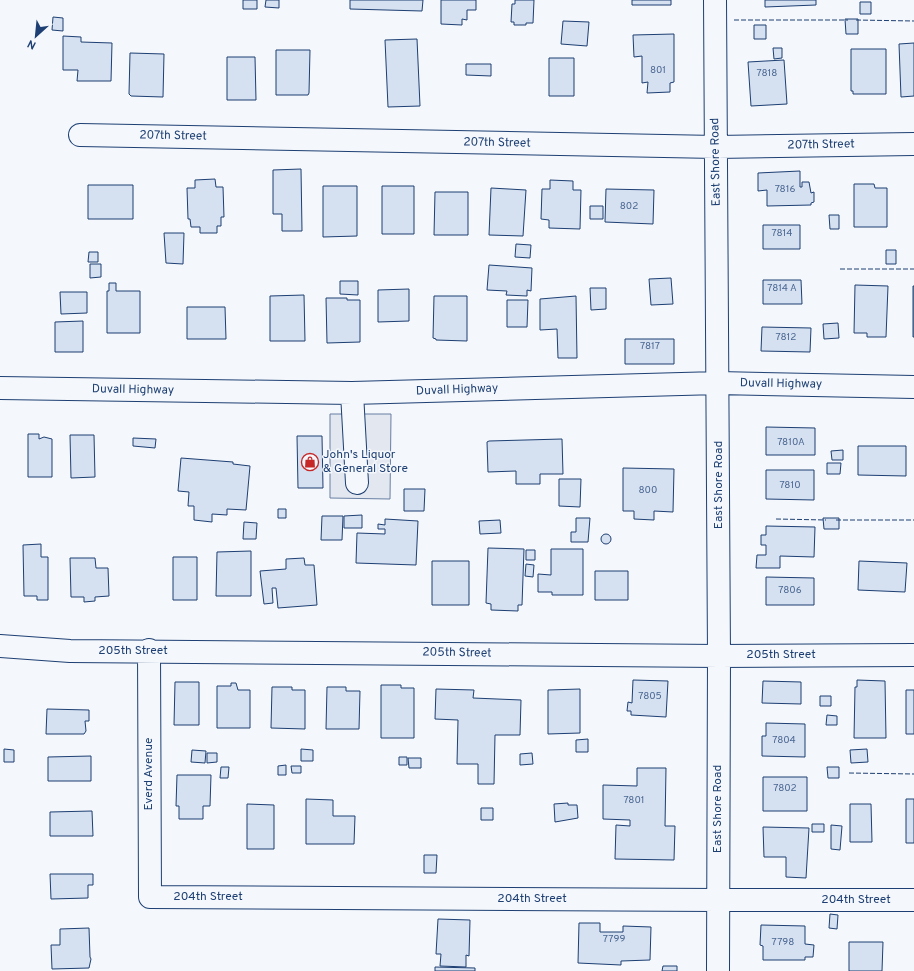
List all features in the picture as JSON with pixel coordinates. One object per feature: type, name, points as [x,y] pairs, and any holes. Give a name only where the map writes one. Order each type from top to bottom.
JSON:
[{"type":"street","name":"East Shore Road","points":[[715,0],[719,656],[718,971]]},
{"type":"street","name":"207th Street","points":[[80,135],[716,147],[914,144]]},
{"type":"street","name":"Duvall Highway","points":[[0,388],[352,393],[718,383],[914,387]]},
{"type":"street","points":[[352,393],[357,483]]},
{"type":"street","name":"205th Street","points":[[0,646],[70,651],[149,650],[719,656],[914,654]]},
{"type":"street","name":"Everd Avenue","points":[[149,650],[150,897]]},
{"type":"street","name":"204th Street","points":[[150,897],[914,900]]},
{"type":"shaded area","points":[[330,414],[391,414],[390,499],[330,498]]},
{"type":"building","points":[[243,0],[257,0],[257,9],[243,9]]},
{"type":"building","points":[[266,0],[279,0],[279,8],[265,7]]},
{"type":"building","points":[[350,0],[423,0],[422,11],[350,9]]},
{"type":"building","points":[[441,0],[476,0],[476,10],[467,10],[467,20],[462,19],[462,25],[441,24]]},
{"type":"building","points":[[515,0],[534,0],[533,23],[526,23],[526,25],[514,25],[514,22],[511,22],[512,4],[515,4]]},
{"type":"building","points":[[632,0],[671,0],[671,5],[632,5]]},
{"type":"building","points":[[765,0],[816,0],[816,5],[765,7]]},
{"type":"building","points":[[860,2],[871,2],[871,14],[860,14]]},
{"type":"building","points":[[53,17],[63,18],[63,31],[52,30]]},
{"type":"building","points":[[845,19],[858,19],[858,34],[846,34]]},
{"type":"building","points":[[563,21],[589,22],[587,46],[561,44]]},
{"type":"building","points":[[754,25],[766,25],[766,39],[754,39]]},
{"type":"building","points":[[674,34],[674,82],[670,83],[670,92],[647,93],[648,82],[642,83],[642,56],[634,57],[633,35]]},
{"type":"building","points":[[63,36],[81,37],[81,42],[112,43],[111,81],[77,81],[78,70],[63,70]]},
{"type":"building","points":[[417,39],[420,106],[388,107],[385,40]]},
{"type":"building","points":[[914,43],[914,96],[901,97],[899,44]]},
{"type":"building","points":[[773,48],[782,48],[782,58],[774,59]]},
{"type":"building","points":[[851,49],[886,49],[886,94],[853,94],[853,91],[851,91]]},
{"type":"building","points":[[276,50],[310,50],[308,95],[276,95]]},
{"type":"building","points":[[130,53],[164,54],[163,97],[131,96],[129,94]]},
{"type":"building","points":[[227,57],[255,57],[256,100],[227,100]]},
{"type":"building","points":[[549,58],[574,58],[574,96],[549,96]]},
{"type":"building","points":[[784,60],[787,104],[751,106],[748,62]]},
{"type":"building","points":[[466,64],[491,64],[491,76],[466,75]]},
{"type":"building","points":[[301,169],[302,231],[282,231],[282,214],[273,214],[273,170]]},
{"type":"building","points":[[800,171],[800,187],[802,187],[802,182],[809,182],[811,193],[814,192],[814,202],[811,203],[811,205],[767,206],[767,190],[758,191],[758,173]]},
{"type":"building","points":[[215,179],[216,187],[223,187],[224,217],[221,217],[221,226],[217,226],[217,233],[200,233],[200,227],[191,227],[190,219],[188,219],[187,188],[195,188],[195,180]]},
{"type":"building","points":[[550,180],[573,181],[573,190],[581,190],[580,229],[549,228],[549,220],[541,219],[542,189],[550,189]]},
{"type":"building","points":[[854,184],[874,184],[875,188],[887,188],[887,227],[854,227]]},
{"type":"building","points":[[88,185],[133,185],[133,219],[88,219]]},
{"type":"building","points":[[323,186],[357,186],[357,236],[323,237]]},
{"type":"building","points":[[382,186],[414,186],[414,234],[382,234]]},
{"type":"building","points":[[491,188],[526,190],[523,236],[489,235]]},
{"type":"building","points":[[606,189],[654,190],[653,224],[605,222]]},
{"type":"building","points":[[435,192],[468,192],[468,235],[434,235]]},
{"type":"building","points":[[590,206],[603,206],[603,219],[590,219]]},
{"type":"building","points":[[829,215],[839,215],[839,229],[830,229]]},
{"type":"building","points":[[763,225],[800,225],[800,249],[763,249]]},
{"type":"building","points":[[164,233],[184,233],[183,264],[166,263]]},
{"type":"building","points":[[516,244],[531,245],[530,258],[515,257]]},
{"type":"building","points":[[886,250],[896,250],[896,264],[886,264]]},
{"type":"building","points":[[89,252],[98,252],[98,262],[88,262]]},
{"type":"building","points":[[90,264],[101,264],[101,277],[90,278]]},
{"type":"building","points":[[489,265],[532,268],[531,291],[527,290],[527,296],[506,295],[507,291],[487,290]]},
{"type":"building","points":[[671,278],[673,304],[651,305],[649,279]]},
{"type":"building","points":[[763,280],[801,280],[802,304],[763,304]]},
{"type":"building","points":[[340,281],[358,281],[358,295],[340,294]]},
{"type":"building","points":[[109,283],[116,283],[116,291],[140,291],[140,333],[107,333],[107,291],[109,291]]},
{"type":"building","points":[[855,285],[888,286],[886,337],[867,337],[867,333],[854,333]]},
{"type":"building","points":[[914,286],[914,337],[913,337]]},
{"type":"building","points":[[590,288],[606,288],[606,309],[591,310]]},
{"type":"building","points":[[409,289],[409,321],[378,322],[378,290]]},
{"type":"building","points":[[60,292],[87,292],[87,313],[61,314]]},
{"type":"building","points":[[304,295],[305,341],[270,341],[270,296]]},
{"type":"building","points":[[434,296],[467,296],[467,341],[436,340],[433,338]]},
{"type":"building","points":[[576,296],[577,358],[558,358],[557,329],[540,330],[540,299]]},
{"type":"building","points":[[326,298],[347,298],[347,300],[360,300],[360,342],[327,343]]},
{"type":"building","points":[[507,300],[528,300],[527,327],[507,327]]},
{"type":"building","points":[[187,307],[225,307],[226,339],[187,339]]},
{"type":"building","points":[[83,321],[83,352],[55,352],[55,322]]},
{"type":"building","points":[[838,323],[839,338],[824,339],[823,324]]},
{"type":"building","points":[[762,327],[811,328],[810,352],[761,351]]},
{"type":"building","points":[[625,339],[674,339],[674,364],[625,364]]},
{"type":"building","points":[[766,427],[815,428],[815,455],[766,455]]},
{"type":"building","points":[[28,434],[39,434],[39,439],[44,437],[52,439],[52,477],[28,477]]},
{"type":"building","points":[[70,435],[94,435],[95,477],[71,478]]},
{"type":"building","name":"John's Liquor & General Store","points":[[297,436],[322,436],[323,488],[298,488]]},
{"type":"building","points":[[133,438],[156,439],[155,448],[133,446]]},
{"type":"building","points":[[562,439],[563,474],[540,474],[540,484],[516,484],[516,471],[488,472],[487,442],[489,441]]},
{"type":"building","points":[[858,446],[906,446],[906,476],[858,475]]},
{"type":"building","points":[[843,450],[843,460],[832,460],[831,451]]},
{"type":"building","points":[[181,458],[233,462],[233,464],[250,466],[246,510],[227,509],[227,515],[212,514],[212,522],[194,520],[194,506],[188,506],[189,492],[178,491]]},
{"type":"building","points":[[827,463],[841,463],[840,474],[827,474]]},
{"type":"building","points":[[623,468],[674,469],[673,512],[654,511],[654,520],[634,519],[634,511],[623,511]]},
{"type":"building","points":[[766,470],[814,470],[814,500],[766,499]]},
{"type":"building","points":[[559,479],[581,479],[580,507],[559,506]]},
{"type":"building","points":[[404,489],[425,489],[424,511],[404,511]]},
{"type":"building","points":[[278,509],[286,509],[286,518],[278,518]]},
{"type":"building","points":[[362,515],[362,528],[344,528],[344,516]]},
{"type":"building","points":[[322,516],[343,516],[342,540],[321,540]]},
{"type":"building","points":[[576,518],[590,518],[588,542],[571,542],[571,532],[576,532]]},
{"type":"building","points":[[823,518],[839,518],[839,529],[824,529]]},
{"type":"building","points":[[385,519],[418,521],[416,565],[356,563],[357,533],[385,534],[385,529],[378,529],[378,524],[385,525]]},
{"type":"building","points":[[500,520],[501,533],[480,534],[479,521]]},
{"type":"building","points":[[244,522],[257,523],[256,539],[243,539]]},
{"type":"building","points":[[766,526],[815,527],[814,557],[780,556],[780,568],[756,568],[757,555],[766,555],[766,545],[761,545],[761,535],[766,535]]},
{"type":"building","points":[[604,534],[608,534],[610,535],[610,543],[604,544],[601,541],[601,537]]},
{"type":"building","points":[[41,544],[41,557],[48,557],[48,600],[37,600],[37,596],[24,596],[23,545]]},
{"type":"building","points":[[488,548],[524,549],[522,605],[518,605],[518,611],[491,610],[491,604],[486,603]]},
{"type":"building","points":[[551,549],[583,549],[583,595],[552,595],[552,592],[538,592],[538,574],[551,575]]},
{"type":"building","points":[[526,550],[535,550],[535,560],[526,560]]},
{"type":"building","points":[[251,551],[251,596],[216,596],[217,552]]},
{"type":"building","points":[[173,557],[197,557],[197,600],[173,600]]},
{"type":"building","points":[[70,558],[95,558],[96,568],[108,568],[109,596],[95,597],[95,601],[84,602],[84,597],[71,597]]},
{"type":"building","points":[[304,558],[305,565],[314,565],[317,605],[278,608],[276,588],[272,588],[273,603],[264,604],[260,571],[286,569],[286,559]]},
{"type":"building","points":[[432,561],[469,561],[469,605],[432,605]]},
{"type":"building","points":[[859,561],[907,563],[905,592],[858,590]]},
{"type":"building","points":[[526,564],[534,565],[533,577],[525,576]]},
{"type":"building","points":[[595,571],[628,571],[628,600],[595,600]]},
{"type":"building","points":[[766,577],[814,578],[814,605],[766,605]]},
{"type":"building","points":[[633,680],[668,681],[666,717],[631,715],[631,711],[627,711],[628,702],[632,703]]},
{"type":"building","points":[[857,680],[885,681],[886,738],[854,738],[855,687],[857,687]]},
{"type":"building","points":[[763,681],[801,682],[801,704],[762,703]]},
{"type":"building","points":[[175,682],[199,682],[199,725],[174,725]]},
{"type":"building","points":[[231,683],[236,683],[238,690],[250,690],[250,728],[217,728],[217,686],[231,686]]},
{"type":"building","points":[[381,685],[401,685],[401,688],[414,688],[414,738],[381,738]]},
{"type":"building","points":[[272,687],[292,687],[292,690],[305,690],[305,729],[271,728]]},
{"type":"building","points":[[327,687],[346,687],[346,691],[360,691],[359,729],[326,729]]},
{"type":"building","points":[[436,689],[474,690],[473,698],[521,700],[520,735],[495,735],[494,784],[478,784],[478,764],[457,764],[458,720],[435,719]]},
{"type":"building","points":[[580,689],[580,733],[548,734],[548,690]]},
{"type":"building","points":[[906,690],[914,690],[914,734],[906,734]]},
{"type":"building","points":[[820,696],[831,696],[831,706],[820,706]]},
{"type":"building","points":[[47,709],[89,710],[89,721],[85,721],[86,731],[84,734],[46,734]]},
{"type":"building","points":[[827,715],[837,716],[837,725],[826,725]]},
{"type":"building","points":[[766,723],[805,724],[805,757],[762,756],[762,736],[766,736]]},
{"type":"building","points":[[588,739],[588,752],[576,752],[576,740]]},
{"type":"building","points":[[4,749],[14,750],[14,762],[4,762]]},
{"type":"building","points":[[301,749],[313,750],[313,761],[301,761]]},
{"type":"building","points":[[867,749],[868,762],[851,763],[850,750]]},
{"type":"building","points":[[192,750],[206,751],[205,763],[191,762]]},
{"type":"building","points":[[207,753],[217,753],[217,762],[207,763]]},
{"type":"building","points":[[532,753],[533,764],[520,765],[520,754]]},
{"type":"building","points":[[91,756],[91,781],[48,781],[48,757]]},
{"type":"building","points":[[399,757],[407,757],[407,765],[399,765]]},
{"type":"building","points":[[408,758],[421,758],[421,768],[409,768]]},
{"type":"building","points":[[286,765],[286,775],[278,775],[278,766]]},
{"type":"building","points":[[291,766],[301,766],[301,773],[292,773]]},
{"type":"building","points":[[221,767],[229,767],[228,778],[220,778]]},
{"type":"building","points":[[827,767],[839,767],[839,778],[828,778]]},
{"type":"building","points":[[637,768],[666,768],[665,826],[675,826],[674,860],[615,859],[616,825],[630,826],[630,820],[603,819],[603,785],[637,786]]},
{"type":"building","points":[[177,775],[211,775],[210,806],[203,806],[203,819],[179,819],[179,806],[176,806]]},
{"type":"building","points":[[763,777],[807,777],[807,811],[763,811]]},
{"type":"building","points":[[306,799],[333,800],[333,816],[355,816],[354,844],[306,844]]},
{"type":"building","points":[[906,799],[914,799],[914,843],[906,843]]},
{"type":"building","points":[[568,803],[568,805],[577,805],[578,818],[555,822],[554,804]]},
{"type":"building","points":[[247,804],[274,805],[274,849],[247,849]]},
{"type":"building","points":[[850,804],[871,804],[872,842],[850,842]]},
{"type":"building","points":[[481,808],[493,808],[493,820],[481,820]]},
{"type":"building","points":[[92,811],[93,836],[50,836],[50,812]]},
{"type":"building","points":[[812,824],[824,824],[824,832],[812,832]]},
{"type":"building","points":[[831,825],[842,826],[840,850],[831,849]]},
{"type":"building","points":[[763,827],[809,828],[806,878],[786,877],[786,857],[764,857]]},
{"type":"building","points":[[424,855],[437,855],[436,873],[424,873]]},
{"type":"building","points":[[50,874],[93,874],[93,885],[88,885],[88,898],[51,899]]},
{"type":"building","points":[[830,914],[838,915],[837,929],[829,928]]},
{"type":"building","points":[[438,919],[470,920],[469,956],[466,955],[466,967],[440,966],[441,954],[436,954]]},
{"type":"building","points":[[579,923],[600,923],[600,932],[623,932],[623,926],[651,927],[650,960],[621,961],[621,965],[578,963]]},
{"type":"building","points":[[761,925],[805,926],[805,944],[814,945],[813,957],[805,957],[805,960],[763,960],[763,946],[760,945]]},
{"type":"building","points":[[89,928],[91,959],[89,968],[52,969],[51,945],[60,945],[60,929]]},
{"type":"building","points":[[849,942],[883,942],[882,971],[849,971]]},
{"type":"building","points":[[663,966],[677,966],[677,971],[662,971]]},
{"type":"building","points":[[435,967],[475,968],[475,971],[435,971]]},
{"type":"fence","points":[[734,20],[848,20]]},
{"type":"fence","points":[[856,20],[914,21]]},
{"type":"fence","points":[[840,269],[914,269]]},
{"type":"fence","points":[[776,519],[826,520]]},
{"type":"fence","points":[[836,520],[914,520]]},
{"type":"fence","points":[[849,773],[914,774]]},
{"type":"place","name":"John's Liquor & General Store","points":[[310,462]]}]
